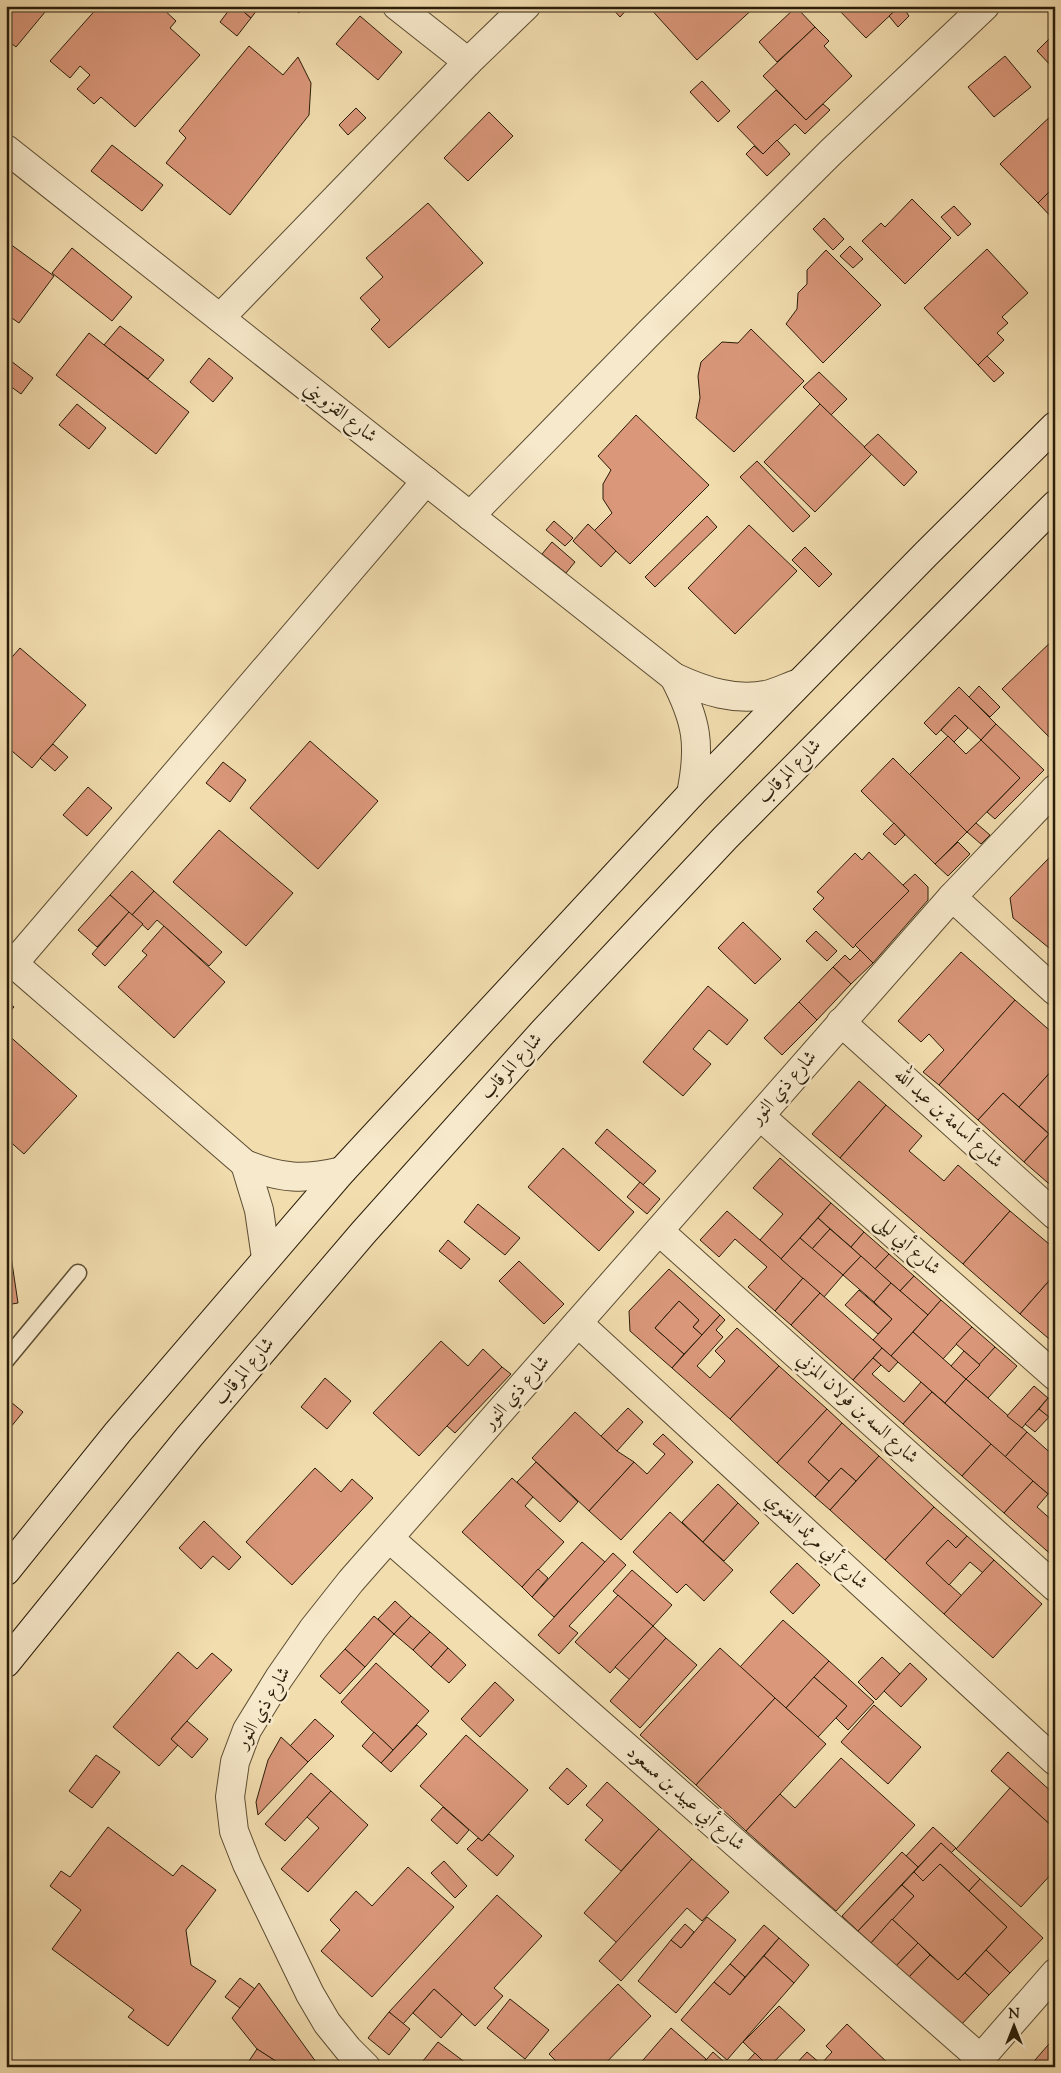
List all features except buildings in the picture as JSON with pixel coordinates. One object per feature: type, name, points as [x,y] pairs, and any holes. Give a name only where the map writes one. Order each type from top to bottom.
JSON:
[{"type":"street","points":[[397,6],[468,62]]},
{"type":"street","points":[[220,318],[468,62],[526,6]]},
{"type":"street","points":[[470,516],[831,152],[985,6]]},
{"type":"street","name":"شارع القزويني","points":[[6,149],[674,677],[704,690],[737,696],[770,694],[799,683]]},
{"type":"street","points":[[6,1571],[118,1432],[342,1171],[691,794],[1055,426]]},
{"type":"street","points":[[342,1171],[318,1177],[293,1178],[268,1174],[245,1164],[10,960],[426,481]]},
{"type":"street","name":"شارع المرقاب","points":[[6,1663],[189,1437],[318,1286],[542,1033],[725,838],[1055,505]]},
{"type":"street","name":"شارع القزويني","points":[[674,677],[688,704],[696,733],[697,764],[691,794]]},
{"type":"street","name":"شارع ذي النور","points":[[366,2067],[348,2049],[327,2023],[310,1994],[247,1864],[234,1831],[230,1797],[234,1762],[247,1730],[278,1678],[351,1581],[390,1539],[952,897],[1055,789]]},
{"type":"street","points":[[952,897],[1055,991]]},
{"type":"street","name":"شارع أسامة بن عبد الله","points":[[842,1022],[1055,1215]]},
{"type":"street","name":"شارع أبي ليلى","points":[[760,1116],[1055,1376]]},
{"type":"street","points":[[245,1164],[259,1210],[266,1258]]},
{"type":"street","name":"شارع السه بن فولان المزني","points":[[659,1231],[1055,1588]]},
{"type":"street","name":"شارع أبي مرثد الغنوي","points":[[578,1323],[1055,1761]]},
{"type":"street","name":"شارع أبي عبيد بن مسعود","points":[[390,1539],[977,2063]]},
{"type":"street","points":[[977,2063],[1055,1972]]},
{"type":"lane","points":[[6,1360],[78,1273]]}]
